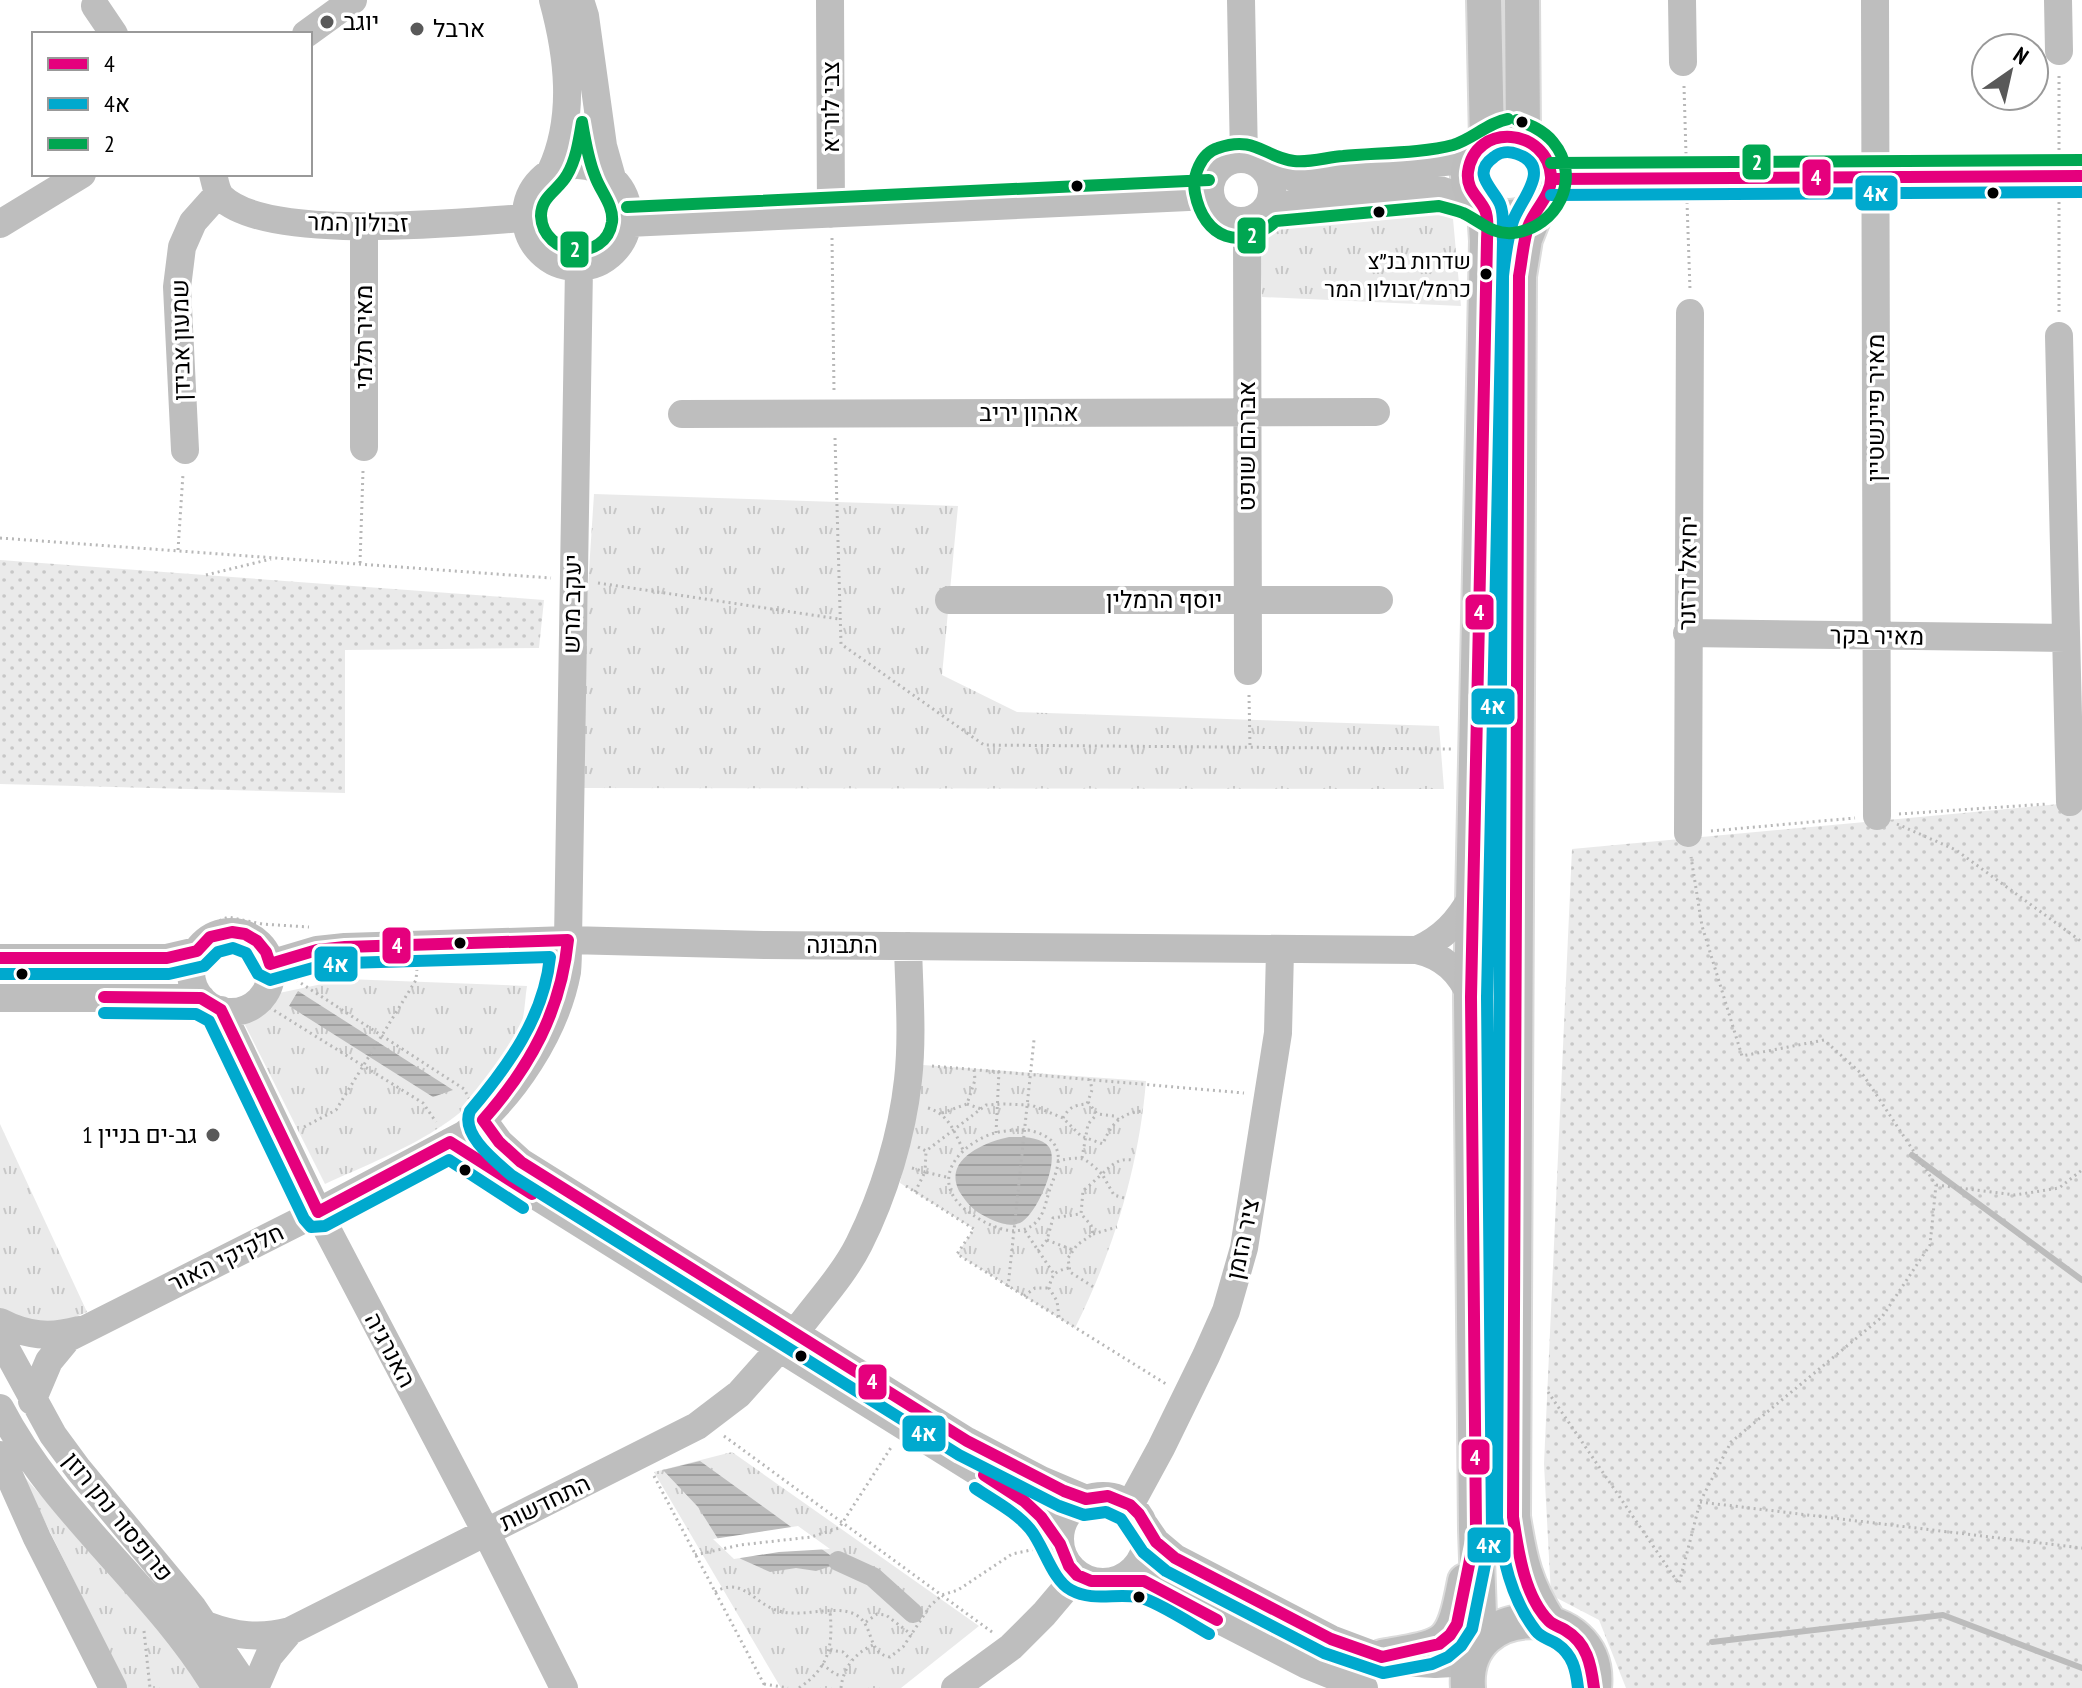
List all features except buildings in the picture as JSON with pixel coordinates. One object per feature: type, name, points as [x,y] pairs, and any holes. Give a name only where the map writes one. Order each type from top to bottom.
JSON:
[{"type":"main road","points":[[1484,0],[1480,148],[1468,180],[1471,192],[1481,206],[1495,215],[1518,217],[1544,192]]},
{"type":"main road","points":[[1522,0],[1523,137]]},
{"type":"main road","points":[[1480,148],[1511,135],[1523,137],[1535,143],[1544,153],[1549,166],[1544,192],[1525,239],[1519,276],[1513,1517],[1520,1564],[1533,1596],[1549,1622]]},
{"type":"main road","points":[[1473,1665],[1476,1530],[1471,997],[1487,241],[1481,206]]},
{"type":"main road","points":[[1382,1657],[1426,1649],[1450,1635],[1457,1624],[1476,1530]]},
{"type":"main road","points":[[1473,1665],[1494,1631],[1511,1622],[1530,1619],[1549,1622],[1567,1631],[1582,1645],[1591,1663],[1594,1688]]},
{"type":"street","points":[[551,171],[566,165],[583,164],[599,169],[623,191],[628,207],[628,223],[624,237],[606,259],[579,267],[563,265],[548,259],[536,248],[528,234],[525,218],[531,191],[551,171],[560,152],[566,123],[564,41],[553,0]]},
{"type":"street","points":[[580,0],[585,16],[603,146],[612,178]]},
{"type":"street","name":"צבי לוריא","points":[[830,0],[831,214]]},
{"type":"street","points":[[1241,0],[1253,163],[1272,186],[1258,214]]},
{"type":"street","points":[[1682,0],[1683,62]]},
{"type":"street","name":"מאיר פיינשטיין","points":[[1875,0],[1877,816]]},
{"type":"street","points":[[2058,0],[2059,51]]},
{"type":"street","points":[[308,32],[337,5]]},
{"type":"street","points":[[95,6],[113,32]]},
{"type":"street","points":[[1480,148],[1454,161],[1293,177],[1234,159],[1217,169],[1212,177],[1210,196],[1213,206],[1227,219],[1440,190],[1481,206]]},
{"type":"street","points":[[1,229],[79,176]]},
{"type":"street","points":[[1544,192],[1875,177],[2082,176]]},
{"type":"street","name":"זבולון המר","points":[[216,184],[229,203],[252,213],[299,223],[364,227],[525,218]]},
{"type":"street","name":"שמעון אבידן","points":[[185,450],[177,287],[182,247],[216,184]]},
{"type":"street","points":[[628,223],[1210,196]]},
{"type":"street","name":"אברהם שופט","points":[[1248,671],[1247,412],[1258,214]]},
{"type":"street","name":"מאיר תלמי","points":[[364,227],[364,447]]},
{"type":"street","name":"יעקב מרש","points":[[568,940],[579,267]]},
{"type":"street","name":"יחיאל דרזנר","points":[[1688,833],[1690,313]]},
{"type":"street","points":[[2059,336],[2070,802]]},
{"type":"street","name":"אהרון יריב","points":[[682,414],[1376,412]]},
{"type":"street","name":"יוסף הרמלין","points":[[949,600],[1379,600]]},
{"type":"street","name":"מאיר בקר","points":[[1687,633],[2066,638]]},
{"type":"street","points":[[1417,950],[1444,935],[1472,897]]},
{"type":"street","points":[[0,958],[167,958],[198,941],[232,932],[245,934],[257,941],[266,952],[271,978],[259,1001],[248,1009],[235,1012],[211,1004],[0,998]]},
{"type":"street","name":"התבונה","points":[[270,964],[317,950],[568,940],[1280,951],[1417,950],[1450,966],[1471,997]]},
{"type":"street","name":"חלקיקי האור","points":[[32,1401],[40,1378],[58,1347],[83,1329],[318,1212],[450,1142],[483,1120],[513,1085],[547,1027],[567,971],[568,940]]},
{"type":"street","points":[[198,941],[192,962],[194,987],[211,1004]]},
{"type":"street","name":"התחדשות","points":[[206,1625],[249,1636],[290,1631],[643,1455],[704,1421],[739,1394],[787,1341],[858,1246],[882,1185],[904,1103],[910,1033],[908,946]]},
{"type":"street","name":"ציר הזמן","points":[[1137,1515],[1161,1448],[1226,1311],[1244,1248],[1278,1033],[1280,951]]},
{"type":"street","name":"האנרגיה","points":[[211,1004],[283,1138],[318,1212],[564,1688]]},
{"type":"street","points":[[483,1120],[499,1142],[521,1162],[1024,1501],[1041,1517],[1060,1544]]},
{"type":"street","points":[[450,1142],[787,1341],[967,1441],[1041,1480],[1086,1499]]},
{"type":"street","name":"חלקיקי האור","points":[[0,1322],[14,1329],[47,1336],[83,1329]]},
{"type":"street","name":"פרופסור נתן רוזן","points":[[0,1338],[32,1401],[78,1469],[206,1625],[247,1688]]},
{"type":"street","name":"פרופסור נתן רוזן","points":[[0,1408],[28,1455],[53,1488],[175,1629],[216,1688]]},
{"type":"street","points":[[0,1455],[37,1538],[113,1688]]},
{"type":"street","points":[[1364,1688],[1307,1665],[1144,1581],[1106,1583],[1077,1575],[1062,1556],[1060,1530],[1065,1517],[1074,1506],[1086,1499],[1108,1496],[1137,1515],[1156,1542],[1175,1558],[1331,1639],[1382,1657],[1473,1665]]},
{"type":"street","points":[[1119,1580],[1130,1574],[1145,1552],[1137,1515]]},
{"type":"street","points":[[955,1688],[1011,1647],[1077,1575]]},
{"type":"street","name":"התחדשות","points":[[255,1688],[269,1656],[290,1631]]},
{"type":"path","points":[[360,564],[364,447]]},
{"type":"path","points":[[178,551],[185,450]]},
{"type":"path","points":[[0,538],[572,579],[839,619]]},
{"type":"path","points":[[206,575],[275,558]]},
{"type":"path","points":[[1248,671],[1250,747]]},
{"type":"path","points":[[1548,1392],[1679,1584],[1700,1502],[1731,1442],[1882,1317],[1930,1245],[1936,1185],[1864,1076],[1824,1040],[1742,1056],[1702,926],[1688,833],[2070,802]]},
{"type":"path","points":[[1877,816],[1956,850],[2082,942]]},
{"type":"path","points":[[198,941],[206,925],[228,917],[262,924],[313,927]]},
{"type":"path","points":[[283,1138],[336,1110],[416,980],[419,945]]},
{"type":"path","points":[[270,964],[464,1089],[483,1120]]},
{"type":"path","points":[[259,1001],[423,1103],[450,1142]]},
{"type":"path","points":[[1008,1287],[1034,1040]]},
{"type":"path","points":[[923,1065],[1268,1097]]},
{"type":"path","points":[[967,1104],[975,1080],[974,1069]]},
{"type":"path","points":[[996,1133],[999,1071]]},
{"type":"path","points":[[1088,1102],[1092,1090],[1090,1079]]},
{"type":"path","points":[[1088,1102],[1097,1114],[1114,1116],[1119,1120]]},
{"type":"path","points":[[1063,1118],[1067,1110],[1088,1102]]},
{"type":"path","points":[[904,1103],[942,1113],[964,1152]]},
{"type":"path","points":[[942,1113],[967,1104],[981,1109]]},
{"type":"path","points":[[897,1136],[926,1151],[986,1105],[1027,1105],[1063,1118],[1081,1136],[1103,1144],[1108,1130],[1119,1120],[1143,1111]]},
{"type":"path","points":[[1082,1158],[1088,1124],[1097,1114]]},
{"type":"path","points":[[1025,1130],[1040,1133],[1050,1140],[1057,1150],[1057,1161],[1039,1219],[1028,1228],[999,1229],[979,1220],[953,1200],[948,1187],[950,1178],[958,1157],[986,1136],[1025,1130]]},
{"type":"path","points":[[1057,1161],[1082,1158],[1102,1174],[1114,1195],[1124,1198]]},
{"type":"path","points":[[1093,1234],[1091,1225],[1081,1214],[1083,1191],[1114,1162],[1132,1160]]},
{"type":"path","points":[[1936,1185],[2015,1195],[2059,1188],[2082,1170]]},
{"type":"path","points":[[915,1192],[925,1172],[950,1178]]},
{"type":"path","points":[[882,1185],[900,1183],[974,1229]]},
{"type":"path","points":[[1042,1212],[1053,1218],[1081,1214]]},
{"type":"path","points":[[1038,1251],[1047,1240],[1053,1218]]},
{"type":"path","points":[[979,1220],[957,1254],[1170,1387]]},
{"type":"path","points":[[1095,1288],[1073,1275],[1068,1258],[1093,1234],[1117,1227]]},
{"type":"path","points":[[1025,1231],[1054,1274]]},
{"type":"path","points":[[1047,1240],[1073,1250]]},
{"type":"path","points":[[1049,1288],[1057,1270],[1069,1268]]},
{"type":"path","points":[[1024,1297],[1035,1288],[1049,1288]]},
{"type":"path","points":[[1049,1288],[1057,1301],[1059,1318]]},
{"type":"path","points":[[704,1421],[1011,1647]]},
{"type":"path","points":[[695,1555],[740,1545],[829,1533],[842,1523],[893,1443]]},
{"type":"path","points":[[643,1455],[765,1686],[788,1688]]},
{"type":"path","points":[[1700,1502],[2082,1548]]},
{"type":"path","points":[[715,1592],[734,1586],[753,1594],[772,1609],[791,1614],[853,1613],[866,1622],[873,1645],[881,1655],[890,1657],[903,1647],[930,1606],[942,1595],[958,1590],[1012,1554],[1060,1544]]},
{"type":"path","points":[[799,1688],[822,1664],[830,1650],[830,1611]]},
{"type":"path","points":[[866,1622],[877,1614],[886,1615],[912,1635]]},
{"type":"path","points":[[144,1630],[150,1688]]},
{"type":"path","points":[[841,1688],[843,1676],[852,1661],[862,1650],[873,1645]]},
{"type":"path","points":[[830,1650],[843,1652],[852,1661]]},
{"type":"path","points":[[822,1664],[843,1676]]},
{"type":"green space","points":[[1452,208],[1461,306],[1262,297],[1259,230],[1275,212]]},
{"type":"green space","points":[[594,494],[958,506],[942,675],[1017,712],[1439,726],[1444,789],[582,788]]},
{"type":"green space","points":[[0,560],[544,600],[539,648],[345,650],[345,793],[0,784]]},
{"type":"green space","points":[[2082,802],[2082,1688],[1626,1688],[1599,1620],[1551,1595],[1544,1464],[1572,849]]},
{"type":"green space","points":[[346,979],[527,986],[518,1033],[495,1076],[476,1098],[431,1133],[325,1184],[243,1021],[279,993]]},
{"type":"green space","points":[[923,1065],[1146,1081],[1137,1145],[1122,1208],[1101,1269],[1075,1328],[957,1254],[974,1229],[900,1183]]},
{"type":"green space","points":[[0,1124],[87,1312],[7,1347],[0,1331]]},
{"type":"green space","points":[[732,1452],[979,1626],[901,1688],[781,1688],[654,1472]]},
{"type":"green space","points":[[21,1473],[152,1620],[203,1688],[127,1688]]},
{"type":"shaded area","points":[[298,991],[453,1090],[433,1097],[289,1006]]},
{"type":"shaded area","points":[[1009,1137],[1041,1141],[1052,1154],[1045,1188],[1033,1210],[1020,1223],[1009,1225],[994,1221],[973,1209],[959,1191],[956,1180],[961,1161],[969,1154]]},
{"type":"shaded area","points":[[700,1461],[841,1563],[816,1571],[796,1568],[770,1572],[741,1559],[720,1542],[698,1507],[663,1470]]},
{"type":"pier","points":[[798,1526],[830,1549],[734,1559],[713,1539]]},
{"type":"waterway","points":[[1912,1155],[2082,1280]]},
{"type":"waterway","points":[[838,1561],[873,1577],[913,1613]]},
{"type":"waterway","points":[[1712,1642],[1943,1615],[2082,1668]]},
{"type":"transit line","name":"2","points":[[1508,119],[1453,145],[1414,151],[1294,161],[1250,145],[1218,148],[1202,160],[1196,173],[1195,193],[1200,209],[1215,230],[1237,238],[1263,231],[1276,221],[1439,206],[1463,213],[1492,230],[1513,233],[1529,229],[1553,212],[1561,199],[1566,171],[1562,156],[1553,142],[1541,131],[1517,120]]},
{"type":"transit line","name":"2","points":[[582,122],[590,163],[609,204],[612,222],[599,244],[575,250],[552,240],[544,230],[541,216],[547,198],[570,169],[582,122]]},
{"type":"transit line","name":"4","points":[[0,958],[167,958],[197,951],[210,937],[232,932],[245,934],[257,941],[266,952],[270,964],[317,950],[345,947],[568,940],[558,991],[540,1037],[515,1080],[483,1120],[499,1142],[521,1162],[967,1441],[1064,1491],[1086,1499],[1108,1496],[1130,1505],[1156,1542],[1175,1558],[1331,1639],[1382,1657],[1439,1644],[1457,1624],[1476,1530],[1471,997],[1488,226],[1485,210],[1469,184],[1468,172],[1473,156],[1484,144],[1497,138],[1525,140],[1538,148],[1547,161],[1551,184],[1528,227],[1519,276],[1513,1517],[1524,1572],[1534,1599],[1549,1621],[1572,1635],[1583,1648],[1594,1688]]},
{"type":"transit line","name":"4א","points":[[0,974],[169,974],[204,966],[218,952],[233,948],[246,953],[258,974],[270,980],[320,966],[346,963],[550,957],[540,1000],[522,1040],[470,1111],[468,1120],[474,1138],[511,1175],[959,1455],[1059,1506],[1084,1515],[1106,1512],[1121,1519],[1143,1552],[1166,1571],[1324,1653],[1383,1673],[1432,1664],[1448,1657],[1461,1646],[1472,1629],[1492,1530],[1487,997],[1503,222],[1500,204],[1486,181],[1484,169],[1496,155],[1505,152],[1517,154],[1528,160],[1534,175],[1513,221],[1503,276],[1497,1518],[1505,1563],[1520,1605],[1538,1633],[1567,1653],[1575,1669],[1578,1688]]},
{"type":"transit line","name":"2","points":[[1551,163],[2082,160]]},
{"type":"transit line","name":"4","points":[[1551,179],[2082,176]]},
{"type":"transit line","name":"2","points":[[627,207],[1209,180]]},
{"type":"transit line","name":"4א","points":[[1551,195],[2082,192]]},
{"type":"transit line","name":"4","points":[[104,997],[201,998],[221,1010],[318,1212],[450,1142],[532,1194]]},
{"type":"transit line","name":"4א","points":[[104,1013],[196,1014],[209,1021],[304,1219],[311,1227],[325,1226],[449,1160],[523,1208]]},
{"type":"transit line","name":"4","points":[[984,1475],[1024,1501],[1041,1517],[1077,1575],[1091,1581],[1144,1581],[1217,1620]]},
{"type":"transit line","name":"4א","points":[[975,1488],[1024,1523],[1035,1536],[1053,1571],[1071,1590],[1088,1596],[1145,1599],[1209,1634]]},
{"type":"place","name":"יוגב","points":[[327,22]]},
{"type":"place","name":"ארבל","points":[[417,29]]},
{"type":"place","name":"שדרות בנ״צ כרמל/זבולון המר","points":[[1486,274]]},
{"type":"place","name":"גב-ים בניין 1","points":[[213,1135]]}]
